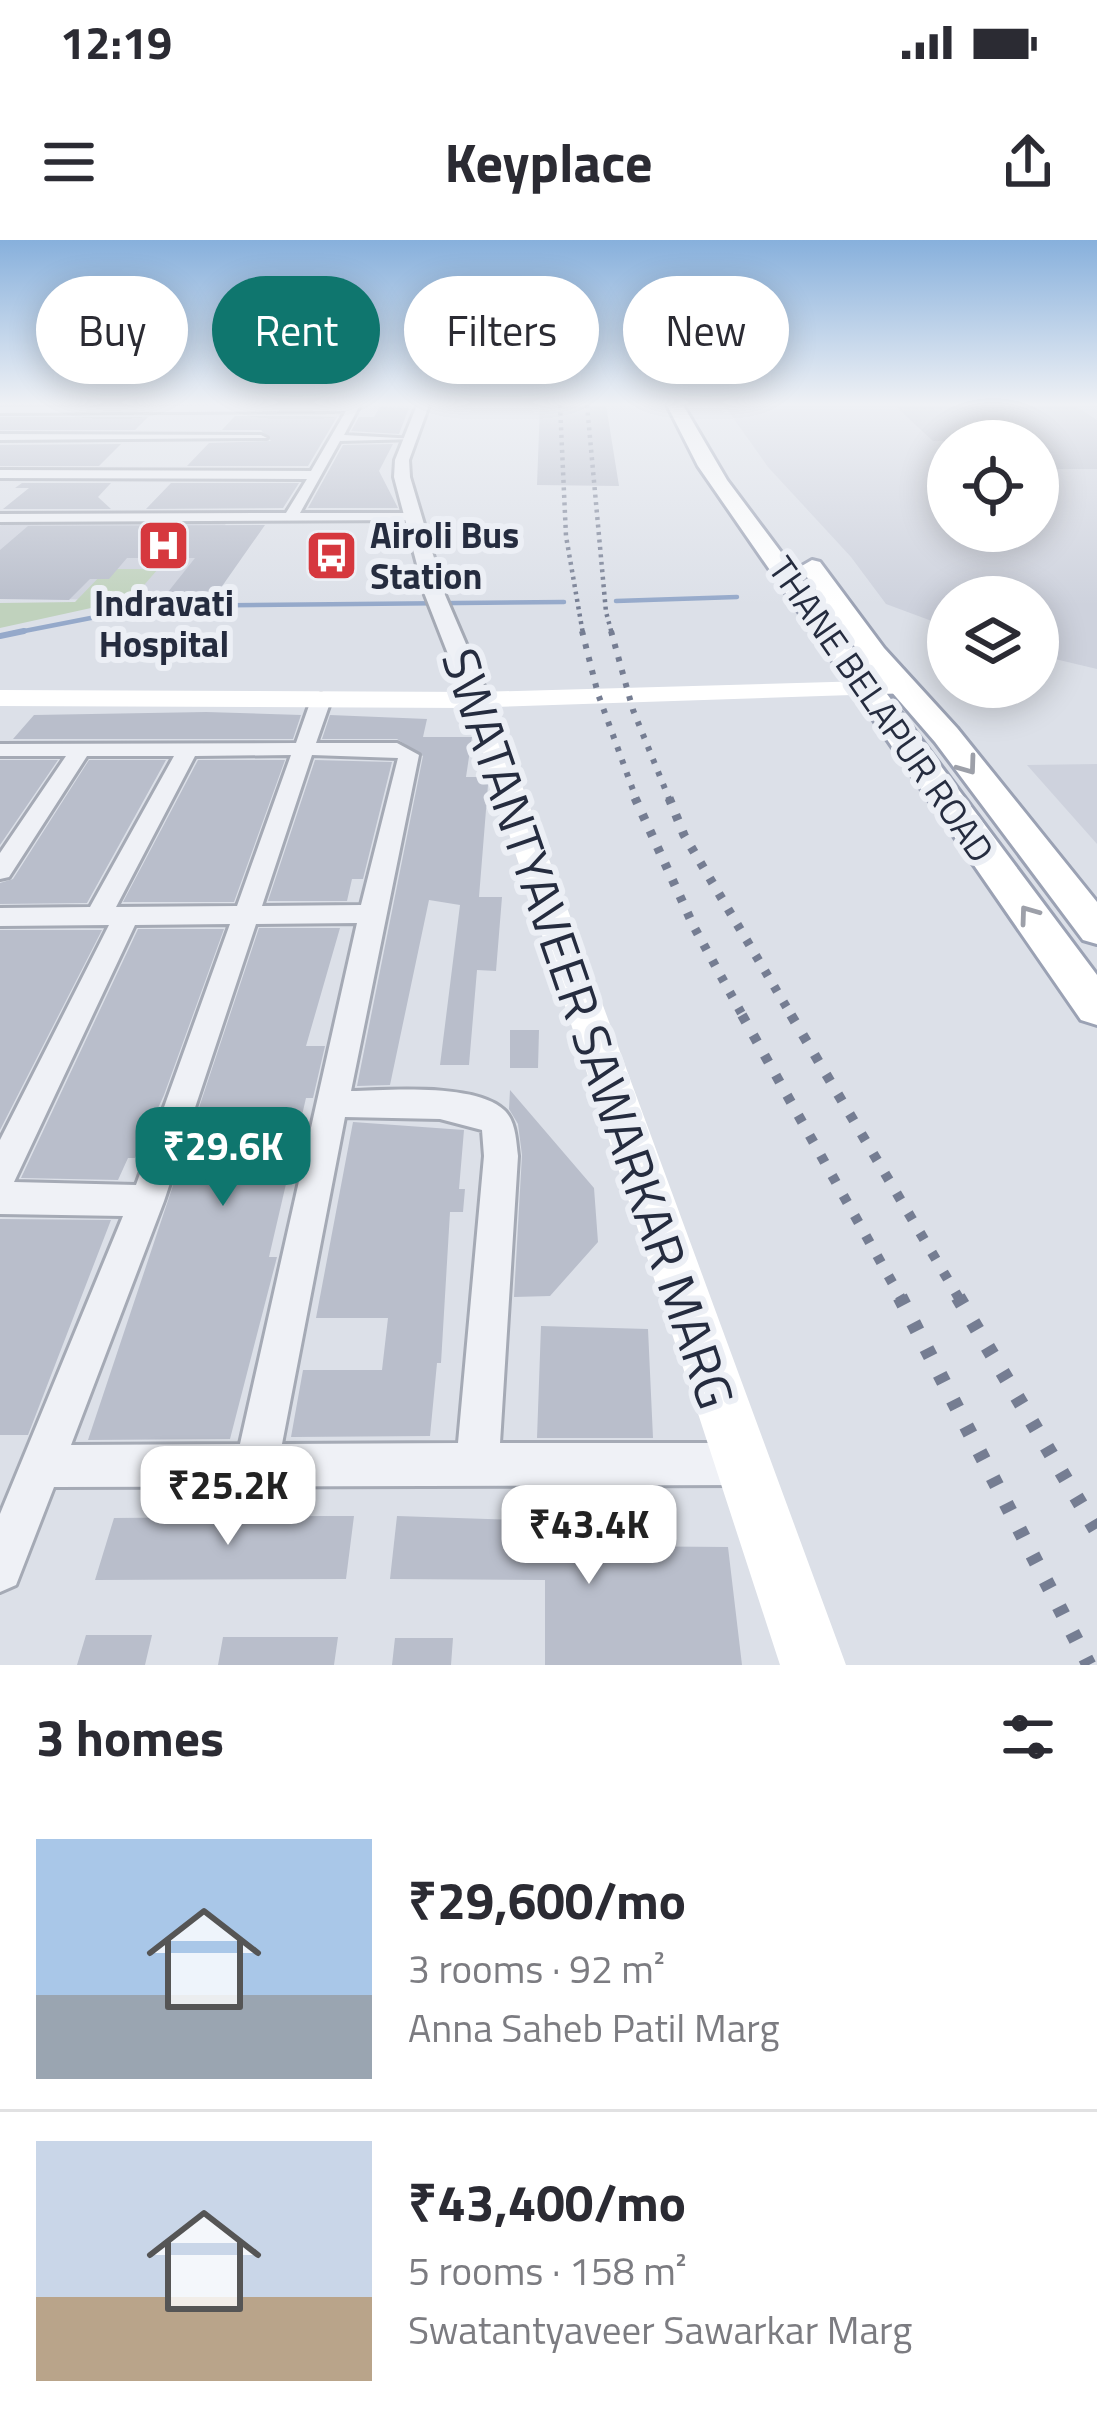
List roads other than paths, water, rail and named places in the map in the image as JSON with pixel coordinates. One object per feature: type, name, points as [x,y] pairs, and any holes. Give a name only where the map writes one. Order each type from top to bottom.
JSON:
[{"type":"main road","name":"THANE BELAPUR ROAD","points":[[710,472],[862,689],[1097,1008]]},
{"type":"main road","name":"THANE BELAPUR ROAD","points":[[736,472],[1097,930]]},
{"type":"main road","points":[[0,698],[478,700],[902,688]]},
{"type":"main road","name":"SWATANTYAVEER SAWARKAR MARG","points":[[478,700],[813,1665]]},
{"type":"street","points":[[2,472],[315,475]]},
{"type":"street","points":[[291,517],[317,472]]},
{"type":"street","name":"SWATANTYAVEER SAWARKAR MARG","points":[[403,472],[439,605],[478,700]]},
{"type":"street","points":[[0,518],[412,517]]},
{"type":"street","points":[[0,1569],[147,1201],[321,700]]},
{"type":"street","points":[[0,750],[397,749],[409,755],[256,1468]]},
{"type":"street","points":[[0,871],[81,750]]},
{"type":"street","points":[[0,1175],[188,750]]},
{"type":"street","points":[[0,916],[372,914]]},
{"type":"street","points":[[332,1104],[463,1108],[491,1118],[497,1127],[500,1156],[477,1467]]},
{"type":"street","points":[[0,1198],[147,1201]]},
{"type":"street","points":[[38,1466],[743,1464]]},
{"type":"waterway","points":[[616,601],[737,597]]},
{"type":"waterway","points":[[19,632],[152,606],[564,602]]},
{"type":"waterway","points":[[19,632],[24,631]]},
{"type":"waterway","points":[[0,636],[19,632]]},
{"type":"waterway","points":[[9,634],[19,632]]},
{"type":"railway","points":[[563,472],[566,536],[583,634]]},
{"type":"railway","points":[[593,472],[612,634]]},
{"type":"railway","points":[[582,631],[598,694],[637,801]]},
{"type":"railway","points":[[611,631],[633,710],[670,801]]},
{"type":"railway","points":[[635,798],[694,927],[744,1018]]},
{"type":"railway","points":[[669,798],[684,835],[793,1018]]},
{"type":"railway","points":[[742,1015],[902,1300]]},
{"type":"railway","points":[[791,1015],[960,1300]]},
{"type":"railway","points":[[900,1297],[1089,1665]]},
{"type":"railway","points":[[958,1297],[1097,1532]]},
{"type":"place","name":"Indravati Hospital","points":[[164,546]]},
{"type":"place","name":"Airoli Bus Station","points":[[331,555]]}]
